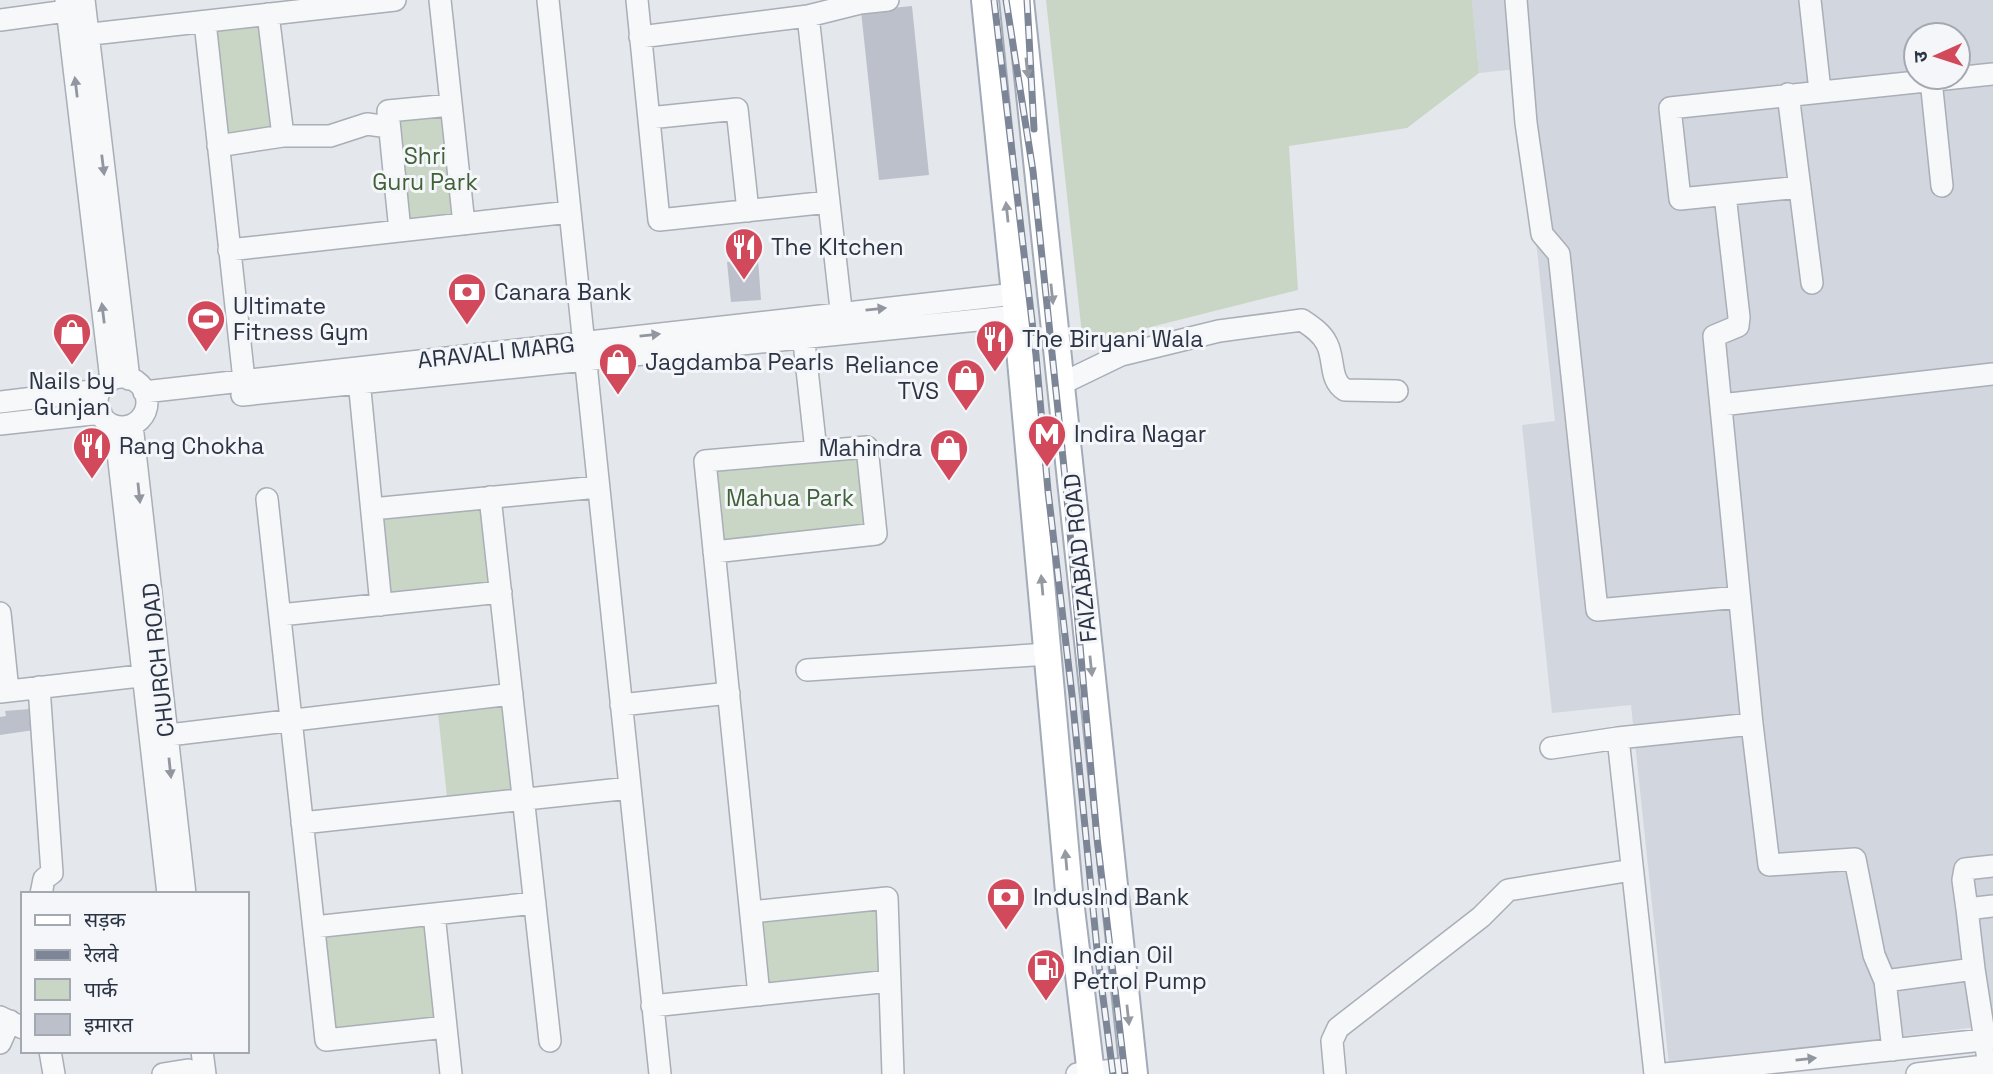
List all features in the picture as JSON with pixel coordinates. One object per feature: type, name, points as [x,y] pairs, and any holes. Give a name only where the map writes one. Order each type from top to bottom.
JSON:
[{"type":"main road","name":"FAIZABAD ROAD","points":[[985,0],[1016,305],[1086,1074]]},
{"type":"main road","name":"FAIZABAD ROAD","points":[[1020,0],[1134,1071]]},
{"type":"street","points":[[79,36],[395,0]]},
{"type":"street","points":[[440,0],[464,224]]},
{"type":"street","points":[[548,0],[660,1074]]},
{"type":"street","points":[[637,0],[659,220],[829,202]]},
{"type":"street","points":[[640,37],[808,16],[860,3],[888,0]]},
{"type":"street","points":[[1516,0],[1526,123],[1542,234],[1559,254],[1597,610],[1739,597]]},
{"type":"street","points":[[1810,0],[1820,91]]},
{"type":"street","points":[[0,20],[75,5],[126,389],[141,419],[116,422],[0,424]]},
{"type":"street","points":[[268,14],[283,136]]},
{"type":"street","points":[[808,16],[843,323]]},
{"type":"street","points":[[205,22],[244,380]]},
{"type":"street","points":[[1972,76],[1993,74]]},
{"type":"street","points":[[1800,187],[1679,200],[1670,108],[1902,83]]},
{"type":"street","points":[[1932,91],[1942,186]]},
{"type":"street","points":[[1788,94],[1812,283]]},
{"type":"street","points":[[400,231],[388,111],[451,105]]},
{"type":"street","points":[[649,118],[737,108],[748,211]]},
{"type":"street","points":[[218,146],[283,136],[330,136],[367,124],[389,127]]},
{"type":"street","points":[[1725,195],[1739,317],[1738,326],[1714,337],[1752,724],[1769,865],[1855,859],[1874,955],[1885,981],[1892,1050]]},
{"type":"street","points":[[229,250],[570,212]]},
{"type":"street","name":"ARAVALI MARG","points":[[126,389],[358,375],[1016,305]]},
{"type":"street","points":[[1061,384],[1121,355],[1219,331],[1302,320],[1327,342],[1338,386],[1345,390],[1397,391]]},
{"type":"street","points":[[802,327],[816,451]]},
{"type":"street","points":[[1721,405],[1993,374]]},
{"type":"street","points":[[358,375],[382,605]]},
{"type":"street","name":"ARAVALI MARG","points":[[0,402],[244,380],[358,375]]},
{"type":"street","name":"CHURCH ROAD","points":[[126,389],[97,400],[116,422],[159,736],[185,892]]},
{"type":"street","points":[[714,552],[876,534],[867,447],[705,461],[714,552],[729,693],[759,995]]},
{"type":"street","points":[[372,509],[598,487]]},
{"type":"street","points":[[491,497],[550,1041]]},
{"type":"street","points":[[267,499],[326,1040],[446,1027]]},
{"type":"street","points":[[280,615],[501,592]]},
{"type":"street","points":[[0,614],[4,691],[151,674]]},
{"type":"street","points":[[807,670],[1048,654]]},
{"type":"street","points":[[38,687],[52,873],[44,879],[41,892]]},
{"type":"street","points":[[621,705],[729,693]]},
{"type":"street","points":[[159,736],[512,694]]},
{"type":"street","points":[[1551,748],[1752,724]]},
{"type":"street","name":"CHURCH ROAD","points":[[159,736],[168,892]]},
{"type":"street","points":[[1618,738],[1655,1074]]},
{"type":"street","points":[[302,823],[630,788]]},
{"type":"street","points":[[1917,1074],[1991,1066],[1974,969],[1963,880],[1965,869],[1993,866]]},
{"type":"street","points":[[1335,1074],[1332,1041],[1338,1028],[1480,917],[1508,890],[1632,870]]},
{"type":"street","points":[[751,912],[887,898],[892,1074]]},
{"type":"street","points":[[314,927],[534,903]]},
{"type":"street","points":[[1967,909],[1993,906]]},
{"type":"street","points":[[434,914],[451,1074]]},
{"type":"street","points":[[1885,981],[1974,969]]},
{"type":"street","points":[[652,1006],[890,981]]},
{"type":"street","points":[[0,1043],[11,1022]]},
{"type":"street","points":[[1665,1074],[1988,1040]]},
{"type":"street","points":[[50,1053],[54,1074]]},
{"type":"street","points":[[163,1074],[192,1067]]},
{"type":"street","points":[[1086,1074],[1134,1071]]},
{"type":"shaded area","points":[[1472,0],[1993,0],[1993,1025],[1669,1065],[1631,705],[1552,713],[1522,425],[1555,421],[1518,69],[1479,73]]},
{"type":"green space","points":[[1046,0],[1472,0],[1479,73],[1407,128],[1289,146],[1298,290],[1083,344]]},
{"type":"green space","points":[[261,25],[273,129],[225,135],[213,31]]},
{"type":"green space","name":"Shri Guru Park","points":[[443,113],[454,220],[407,224],[396,118]]},
{"type":"green space","name":"Mahua Park","points":[[861,454],[868,527],[720,543],[713,469]]},
{"type":"green space","points":[[485,508],[492,585],[387,595],[380,517]]},
{"type":"green space","points":[[504,706],[514,789],[447,797],[438,713]]},
{"type":"green space","points":[[878,907],[882,973],[765,984],[760,919]]},
{"type":"green space","points":[[424,923],[434,1019],[333,1030],[322,934]]},
{"type":"building","points":[[912,6],[929,175],[879,180],[861,11]]},
{"type":"building","name":"The KItchen","points":[[758,259],[761,300],[731,302],[727,262]]},
{"type":"building","points":[[30,709],[34,730],[0,735],[0,717],[6,716],[5,711]]},
{"type":"railway","points":[[994,0],[1036,355],[1098,959],[1113,1074]]},
{"type":"railway","points":[[1006,0],[1033,171],[1066,487],[1097,838],[1125,1074]]},
{"type":"railway","points":[[1027,0],[1034,129]]},
{"type":"place","name":"The KItchen","points":[[744,281]]},
{"type":"place","name":"Canara Bank","points":[[467,326]]},
{"type":"place","name":"Ultimate Fitness Gym","points":[[206,353]]},
{"type":"place","name":"Nails by Gunjan","points":[[72,366]]},
{"type":"place","name":"The Biryani Wala","points":[[995,373]]},
{"type":"place","name":"Jagdamba Pearls","points":[[618,396]]},
{"type":"place","name":"Reliance TVS","points":[[966,412]]},
{"type":"place","name":"Indira Nagar","points":[[1047,468]]},
{"type":"place","name":"Rang Chokha","points":[[92,480]]},
{"type":"place","name":"Mahindra","points":[[949,482]]},
{"type":"place","name":"IndusInd Bank","points":[[1006,931]]},
{"type":"place","name":"Indian Oil Petrol Pump","points":[[1046,1002]]}]
